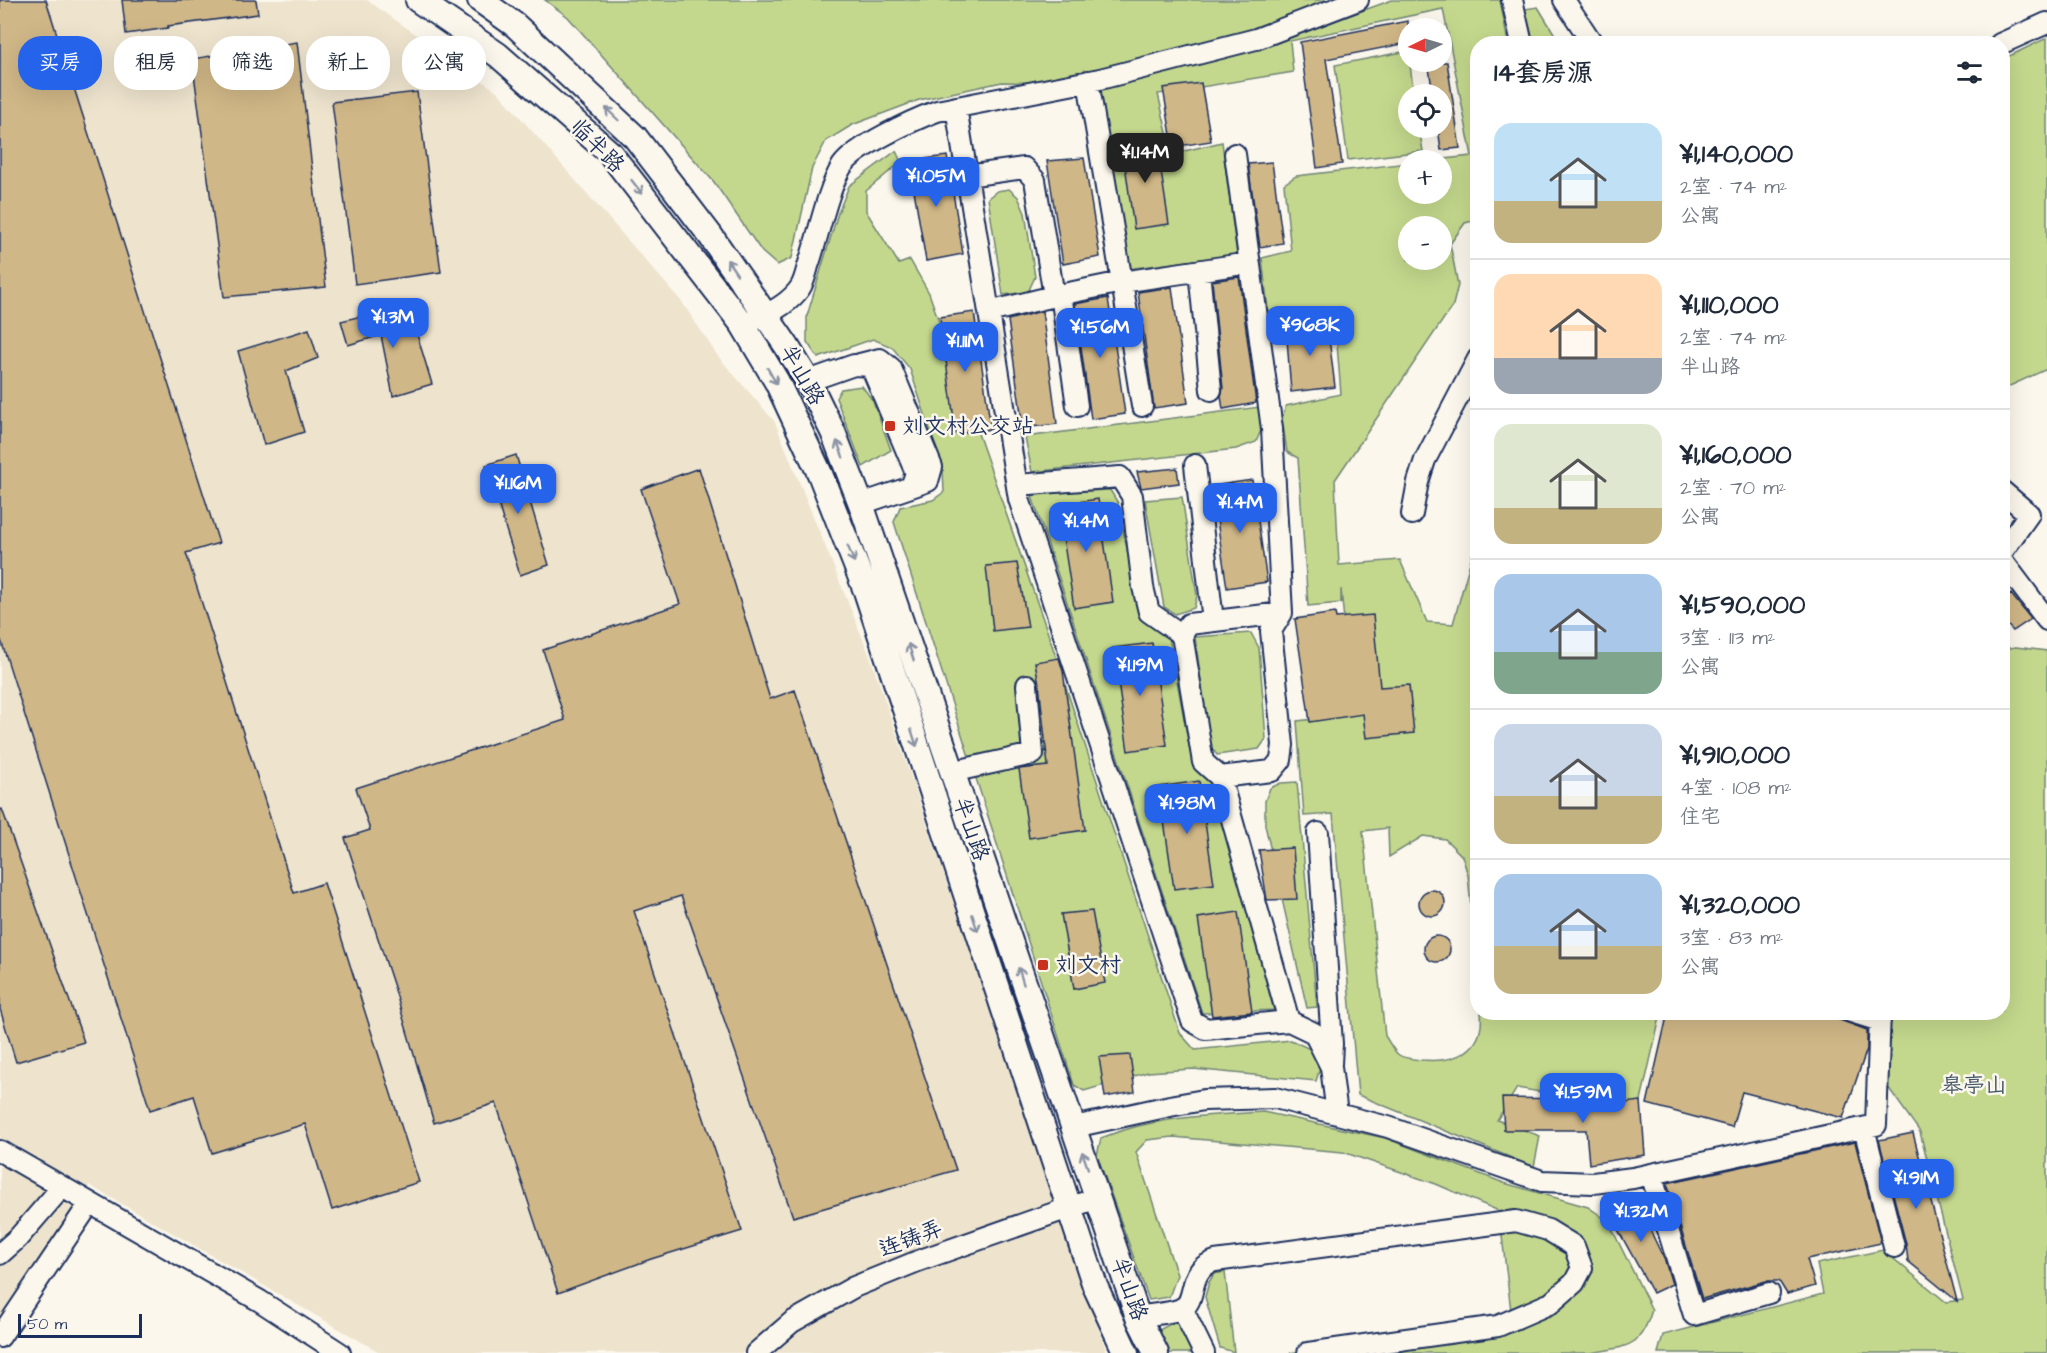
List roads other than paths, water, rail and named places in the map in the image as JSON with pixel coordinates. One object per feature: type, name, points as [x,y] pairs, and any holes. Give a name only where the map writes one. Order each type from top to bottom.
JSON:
[{"type":"main road","name":"临半路","points":[[418,0],[498,55],[610,153],[743,325]]},
{"type":"main road","name":"临半路","points":[[480,0],[515,25],[635,137],[710,235],[765,315]]},
{"type":"main road","name":"半山路","points":[[765,315],[808,381],[833,432],[861,504],[1138,1317],[1156,1353]]},
{"type":"main road","name":"半山路","points":[[743,325],[777,382],[820,474],[866,591],[1095,1286],[1126,1353]]},
{"type":"street","points":[[743,325],[776,310],[801,287],[830,192],[843,165],[876,141],[914,120],[937,111],[1088,81],[1257,39],[1358,0]]},
{"type":"street","points":[[1512,0],[1520,36]]},
{"type":"street","points":[[1564,0],[1588,36]]},
{"type":"street","points":[[2010,40],[2047,23]]},
{"type":"street","points":[[1088,81],[1142,405]]},
{"type":"street","points":[[956,107],[1019,499],[1192,1022],[1206,1029],[1289,1021],[1314,1033],[1331,1067]]},
{"type":"street","points":[[1220,777],[1272,771],[1281,760],[1283,745],[1271,631],[1282,613],[1272,429],[1234,154]]},
{"type":"street","points":[[967,176],[1024,168],[1035,180],[1077,406]]},
{"type":"street","points":[[989,312],[1122,282],[1249,263]]},
{"type":"street","points":[[1199,271],[1211,390]]},
{"type":"street","points":[[808,381],[854,366],[871,366],[916,473],[911,487],[861,504]]},
{"type":"street","points":[[1412,514],[1425,460],[1470,374]]},
{"type":"street","points":[[1195,465],[1213,621]]},
{"type":"street","points":[[1017,485],[1120,477],[1132,496],[1143,587],[1149,612],[1182,635]]},
{"type":"street","points":[[2010,497],[2029,514],[2010,541]]},
{"type":"street","points":[[2010,571],[2047,620]]},
{"type":"street","points":[[1282,613],[1189,624],[1182,635],[1203,762],[1220,777],[1289,1021]]},
{"type":"street","points":[[951,772],[1033,754],[1027,685]]},
{"type":"street","points":[[1318,833],[1332,1044],[1331,1067],[1337,1114]]},
{"type":"street","points":[[1880,1020],[1870,1126],[1894,1247]]},
{"type":"street","points":[[1074,1127],[1204,1100],[1275,1098],[1388,1127],[1542,1180],[1593,1183],[1651,1174],[1870,1126]]},
{"type":"street","points":[[0,1151],[260,1301],[340,1353]]},
{"type":"street","points":[[1651,1174],[1694,1315],[1768,1293]]},
{"type":"street","points":[[0,1254],[18,1238],[62,1187]]},
{"type":"street","name":"连铸弄","points":[[756,1353],[792,1322],[854,1287],[1097,1198]]},
{"type":"street","points":[[0,1336],[90,1203]]},
{"type":"street","points":[[1138,1317],[1182,1308],[1189,1300],[1196,1276],[1205,1264],[1215,1261],[1516,1221],[1548,1230],[1574,1246],[1582,1268],[1574,1283],[1551,1303],[1498,1326],[1308,1353]]},
{"type":"street","points":[[1182,1308],[1204,1353]]},
{"type":"place","name":"刘文村公交站","points":[[890,426]]},
{"type":"place","name":"刘文村","points":[[1043,965]]},
{"type":"park label","name":"皋亭山","points":[[1974,1085]]}]
